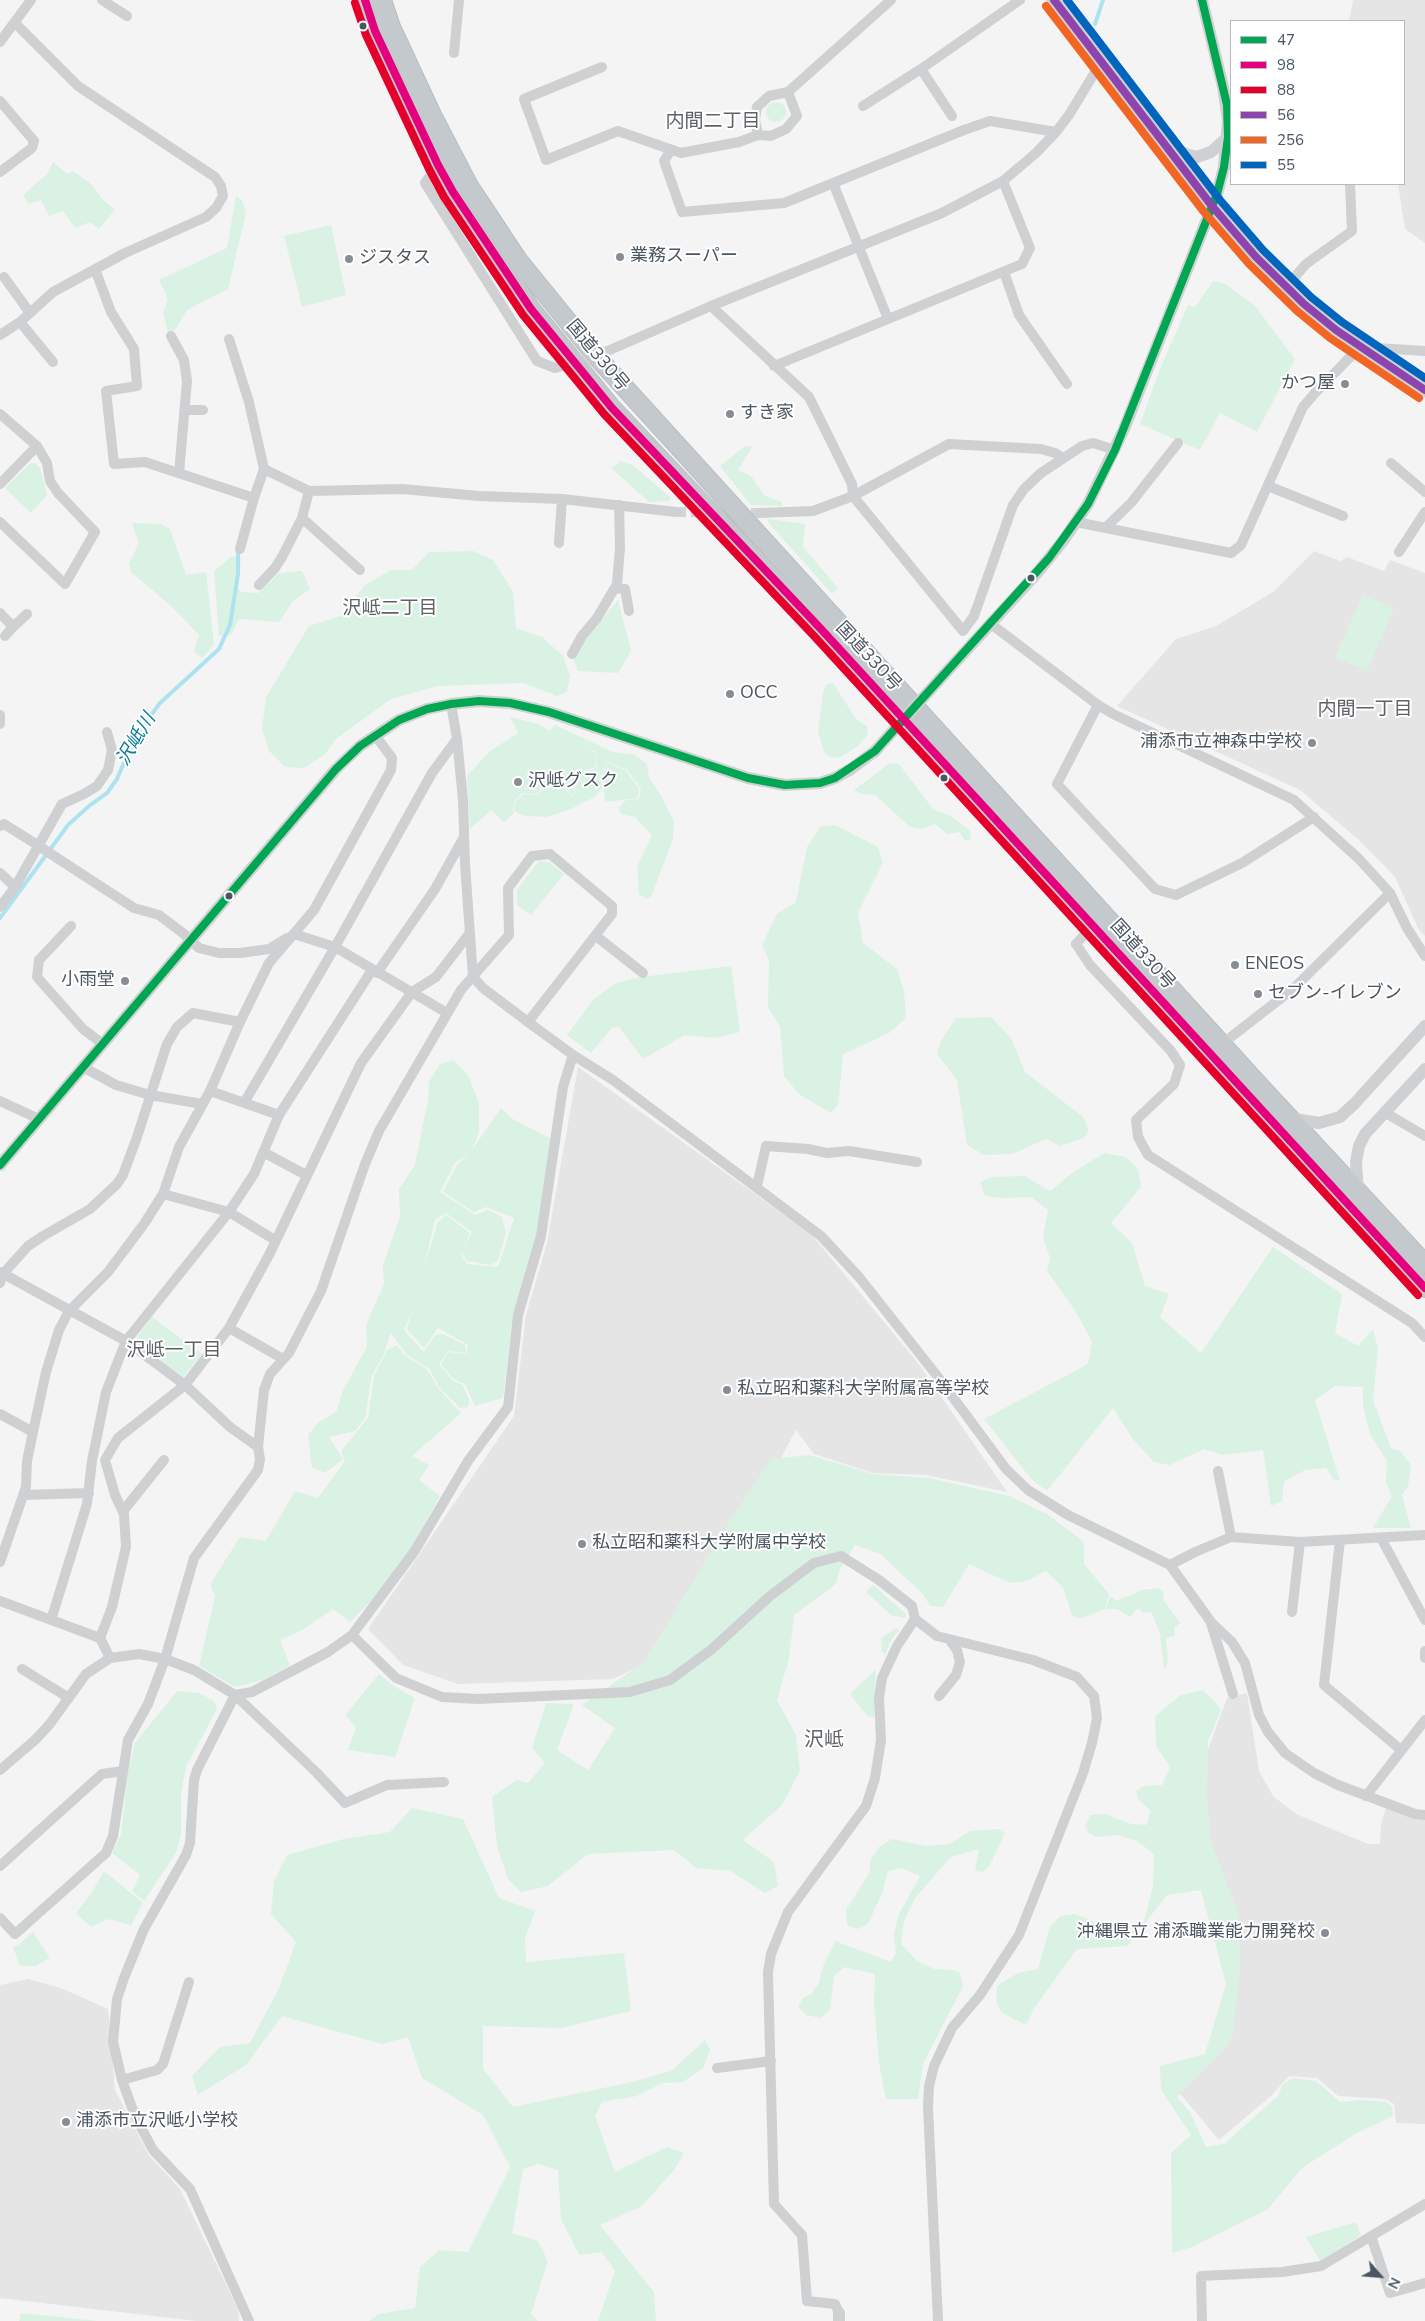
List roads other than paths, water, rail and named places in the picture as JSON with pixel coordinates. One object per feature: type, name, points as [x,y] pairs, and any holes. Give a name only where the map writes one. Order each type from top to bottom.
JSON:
[{"type":"highway","name":"国道330号","points":[[365,0],[376,31],[438,165],[453,192],[530,309],[612,408],[808,615],[1425,1288]]},
{"type":"highway","name":"国道330号","points":[[382,0],[391,27],[432,115],[469,186],[518,260],[596,356],[1358,1193],[1424,1261]]},
{"type":"main road","points":[[1054,0],[1234,233],[1286,287],[1330,326],[1425,390]]},
{"type":"street","points":[[0,42],[31,0]]},
{"type":"street","points":[[102,0],[127,16]]},
{"type":"street","points":[[454,53],[458,0]]},
{"type":"street","points":[[758,135],[754,120],[757,107],[769,96],[788,92],[891,0]]},
{"type":"street","points":[[863,106],[921,69],[1020,0]]},
{"type":"street","points":[[0,1165],[314,794],[347,758],[375,735],[413,715],[451,704],[494,701],[530,707],[748,778],[785,785],[820,783],[835,778],[851,769],[874,751],[1037,573],[1088,504],[1115,450],[1222,180],[1228,137],[1225,96],[1202,0]]},
{"type":"street","points":[[0,335],[20,322],[53,292],[125,253],[206,216],[216,208],[223,196],[221,186],[215,177],[78,86],[15,23]]},
{"type":"street","points":[[438,165],[425,183],[537,361],[555,368],[596,356],[711,306],[942,213],[1003,182],[1036,154],[1056,132],[1069,115],[1095,72],[1100,60]]},
{"type":"street","points":[[602,67],[524,100],[546,160],[618,131],[681,153],[739,142],[758,135],[771,136],[786,129],[797,116],[788,92]]},
{"type":"street","points":[[921,69],[952,116]]},
{"type":"street","points":[[0,101],[34,140],[32,148],[2,167]]},
{"type":"street","points":[[670,150],[664,161],[682,212],[784,203],[990,121],[1056,132]]},
{"type":"street","points":[[1166,144],[1197,157],[1211,152],[1228,137]]},
{"type":"street","points":[[774,366],[1022,264],[1030,248],[1003,182]]},
{"type":"street","points":[[834,183],[888,319]]},
{"type":"street","points":[[1286,287],[1306,264],[1352,231],[1350,185]]},
{"type":"street","points":[[95,269],[111,312],[134,349],[137,386],[106,391],[114,464],[145,462],[254,498]]},
{"type":"street","points":[[1004,272],[1020,315],[1067,384]]},
{"type":"street","points":[[4,277],[30,313]]},
{"type":"street","points":[[711,306],[809,397],[852,484],[853,496],[962,632],[974,616],[1013,505],[1024,489],[1063,458],[1082,446],[1093,444],[1115,450]]},
{"type":"street","points":[[20,322],[53,362]]},
{"type":"street","points":[[171,336],[181,351],[186,365],[186,410],[179,473]]},
{"type":"street","points":[[229,339],[249,402],[264,469],[240,549]]},
{"type":"street","points":[[1076,522],[1106,526],[1231,553],[1241,545],[1303,407],[1360,347],[1425,350]]},
{"type":"street","points":[[186,410],[203,410]]},
{"type":"street","points":[[0,414],[37,446],[47,464],[50,481],[58,493],[95,532],[65,584],[0,522]]},
{"type":"street","points":[[1106,526],[1131,503],[1178,443]]},
{"type":"street","points":[[758,514],[813,511],[853,496],[949,444],[1041,449],[1055,453],[1063,458]]},
{"type":"street","points":[[0,484],[37,446]]},
{"type":"street","points":[[1391,463],[1425,492]]},
{"type":"street","points":[[264,469],[309,491],[402,489],[479,496],[562,499],[676,512]]},
{"type":"street","points":[[1268,486],[1343,516]]},
{"type":"street","points":[[259,585],[275,568],[302,518],[309,491]]},
{"type":"street","points":[[559,543],[562,499]]},
{"type":"street","points":[[572,654],[615,588],[620,548],[619,504]]},
{"type":"street","points":[[1398,552],[1425,512]]},
{"type":"street","points":[[302,518],[360,570]]},
{"type":"street","points":[[615,588],[626,589],[629,612]]},
{"type":"street","points":[[0,613],[13,627]]},
{"type":"street","points":[[5,636],[27,614]]},
{"type":"street","points":[[991,624],[1098,705],[1115,715],[1294,800],[1359,859],[1390,893],[1407,928],[1425,956]]},
{"type":"street","points":[[451,704],[457,739],[465,837],[464,864],[473,977],[483,988],[528,1022],[573,1055],[613,1080],[758,1186],[821,1236],[859,1277],[938,1377],[1006,1470],[1028,1490],[1068,1515],[1170,1565],[1211,1622],[1232,1642],[1245,1663],[1259,1715],[1268,1732],[1285,1753],[1314,1773],[1366,1796],[1415,1814],[1425,1815]]},
{"type":"street","points":[[1098,705],[1057,784],[1155,888],[1176,895],[1242,862],[1314,817]]},
{"type":"street","points":[[0,715],[0,724]]},
{"type":"street","points":[[0,906],[15,887],[62,804],[97,786],[108,770],[112,750],[107,732]]},
{"type":"street","points":[[0,1562],[23,1495],[33,1432],[46,1372],[59,1330],[69,1311],[108,1272],[144,1224],[163,1194],[178,1147],[210,1091],[240,1022],[269,963],[314,910],[391,770],[392,758],[375,735]]},
{"type":"street","points":[[244,1103],[335,947],[432,773],[457,739]]},
{"type":"street","points":[[0,826],[4,824],[134,908],[158,915],[199,948],[240,953],[269,949],[294,934],[335,947],[447,1013]]},
{"type":"street","points":[[51,1620],[77,1541],[88,1493],[92,1461],[106,1392],[126,1341],[228,1212],[254,1174],[279,1115],[374,971],[435,889],[465,837]]},
{"type":"street","points":[[0,1918],[15,1934],[106,1853],[113,1836],[128,1740],[148,1704],[165,1659],[194,1558],[258,1470],[258,1447],[264,1390],[270,1374],[283,1359],[303,1329],[321,1291],[365,1164],[379,1131],[461,990],[509,935],[508,888],[532,856],[550,854],[612,906],[612,914],[528,1022]]},
{"type":"street","points":[[0,873],[15,887]]},
{"type":"street","points":[[1222,1044],[1294,988],[1390,893]]},
{"type":"street","points":[[1093,925],[1076,944],[1090,965],[1171,1051],[1180,1065],[1174,1084],[1136,1120],[1138,1137],[1148,1155],[1412,1323],[1425,1337]]},
{"type":"street","points":[[70,926],[40,960],[37,976],[83,1029],[103,1044]]},
{"type":"street","points":[[100,1638],[112,1607],[126,1547],[123,1511],[115,1496],[105,1460],[118,1438],[184,1386],[229,1328],[275,1240],[361,1063],[412,992],[436,977],[470,934]]},
{"type":"street","points":[[596,936],[643,973]]},
{"type":"street","points":[[240,1022],[193,1013],[177,1027],[167,1044],[137,1137],[123,1175],[117,1184],[90,1210],[28,1246],[1,1276],[126,1341],[184,1386],[230,1427],[258,1447]]},
{"type":"street","points":[[1290,1118],[1319,1123],[1340,1117],[1424,1029]]},
{"type":"street","points":[[235,1695],[252,1692],[277,1680],[328,1652],[352,1635],[414,1552],[468,1461],[508,1407],[518,1315],[541,1236],[563,1087],[573,1055]]},
{"type":"street","points":[[83,1067],[116,1085],[150,1095],[202,1104]]},
{"type":"street","points":[[1358,1193],[1356,1170],[1359,1146],[1365,1134],[1425,1069]]},
{"type":"street","points":[[210,1091],[279,1115]]},
{"type":"street","points":[[0,1101],[39,1119]]},
{"type":"street","points":[[1384,1112],[1425,1136]]},
{"type":"street","points":[[758,1186],[766,1146],[808,1149],[827,1153],[849,1151],[917,1162]]},
{"type":"street","points":[[263,1152],[306,1175]]},
{"type":"street","points":[[163,1194],[228,1212],[275,1240]]},
{"type":"street","points":[[229,1328],[283,1359]]},
{"type":"street","points":[[0,1414],[33,1432]]},
{"type":"street","points":[[123,1511],[164,1460]]},
{"type":"street","points":[[1218,1471],[1231,1537]]},
{"type":"street","points":[[23,1495],[88,1493]]},
{"type":"street","points":[[1170,1565],[1231,1537],[1300,1542],[1425,1535]]},
{"type":"street","points":[[1382,1538],[1425,1620]]},
{"type":"street","points":[[1340,1540],[1324,1685],[1402,1750]]},
{"type":"street","points":[[1292,1612],[1300,1542]]},
{"type":"street","points":[[352,1635],[396,1678],[442,1697],[488,1699],[630,1692],[670,1680],[712,1649],[770,1596],[814,1563],[840,1556],[879,1580],[912,1606],[916,1619],[937,1636],[1033,1660],[1077,1677],[1094,1696],[1097,1718],[1083,1773],[1019,1935],[980,1995],[952,2028],[934,2066],[929,2086],[928,2107],[938,2321]]},
{"type":"street","points":[[0,1601],[100,1638],[110,1658]]},
{"type":"street","points":[[839,2317],[835,2304],[807,2300],[802,2235],[774,2204],[768,1982],[771,1954],[788,1912],[866,1806],[875,1778],[881,1740],[879,1698],[882,1678],[897,1646],[916,1619]]},
{"type":"street","points":[[1211,1622],[1230,1679],[1233,1694]]},
{"type":"street","points":[[939,1696],[956,1676],[960,1662],[957,1650],[949,1639]]},
{"type":"street","points":[[1425,1651],[1425,1658]]},
{"type":"street","points":[[0,1770],[35,1740],[86,1674],[110,1658],[139,1654],[165,1659],[194,1670],[235,1695],[316,1772],[345,1803],[387,1785],[444,1782]]},
{"type":"street","points":[[22,1669],[69,1698]]},
{"type":"street","points":[[235,1695],[197,1770],[194,1780],[190,1843],[186,1855],[144,1929],[122,1985],[118,1999],[113,2042],[122,2080],[136,2116],[153,2150],[190,2189],[249,2321]]},
{"type":"street","points":[[1366,1796],[1425,1720]]},
{"type":"street","points":[[0,1866],[102,1774],[123,1771]]},
{"type":"street","points":[[122,2080],[157,2070],[163,2064],[189,1982]]},
{"type":"street","points":[[717,2068],[771,2061]]},
{"type":"street","points":[[1202,2321],[1201,2276],[1282,2272],[1321,2266],[1425,2204]]},
{"type":"street","points":[[1371,2236],[1390,2292],[1425,2283]]},
{"type":"waterway","name":"沢岻川","points":[[1095,24],[1103,0]]},
{"type":"waterway","name":"沢岻川","points":[[0,918],[68,825],[107,793],[117,779],[135,737],[160,703],[219,649],[230,625],[238,574],[238,550]]},
{"type":"tunnel","points":[[676,512],[759,513]]},
{"type":"place","name":"業務スーパー","points":[[620,257]]},
{"type":"place","name":"ジスタス","points":[[349,259]]},
{"type":"place","name":"かつ屋","points":[[1345,384]]},
{"type":"place","name":"すき家","points":[[730,414]]},
{"type":"place","name":"OCC","points":[[730,694]]},
{"type":"place","name":"浦添市立神森中学校","points":[[1312,743]]},
{"type":"place","name":"沢岻グスク","points":[[518,782]]},
{"type":"place","name":"ENEOS","points":[[1235,965]]},
{"type":"place","name":"小雨堂","points":[[125,981]]},
{"type":"place","name":"セブン-イレブン","points":[[1258,994]]},
{"type":"place","name":"私立昭和薬科大学附属高等学校","points":[[727,1390]]},
{"type":"place","name":"私立昭和薬科大学附属中学校","points":[[582,1544]]},
{"type":"place","name":"沖縄県立 浦添職業能力開発校","points":[[1325,1933]]},
{"type":"place","name":"浦添市立沢岻小学校","points":[[66,2122]]},
{"type":"district","name":"内間二丁目","points":[[713,122]]},
{"type":"district","name":"沢岻二丁目","points":[[390,609]]},
{"type":"district","name":"内間一丁目","points":[[1365,710]]},
{"type":"district","name":"沢岻一丁目","points":[[174,1351]]},
{"type":"district","name":"沢岻","points":[[824,1741]]}]
